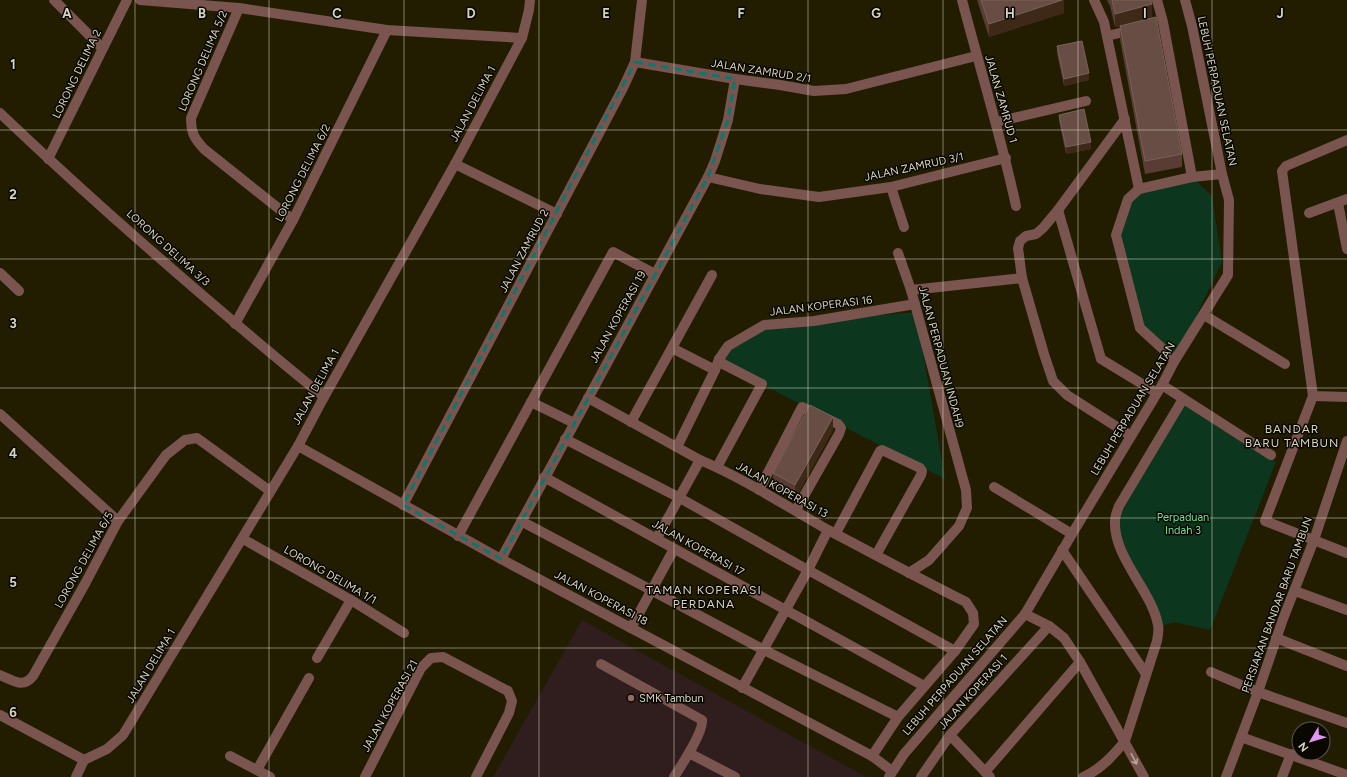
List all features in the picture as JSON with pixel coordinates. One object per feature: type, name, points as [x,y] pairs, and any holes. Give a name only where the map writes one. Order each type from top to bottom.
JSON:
[{"type":"street","points":[[54,0],[102,48]]},
{"type":"street","name":"LORONG DELIMA 2","points":[[48,159],[127,0]]},
{"type":"street","points":[[140,0],[239,8],[387,30],[522,38]]},
{"type":"street","name":"JALAN DELIMA 1","points":[[84,760],[107,750],[123,734],[243,539],[298,446],[455,164],[522,38],[530,0]]},
{"type":"street","name":"JALAN ZAMRUD 2","points":[[403,505],[557,214],[635,62],[642,0]]},
{"type":"street","name":"JALAN ZAMRUD 1","points":[[962,0],[976,56],[1006,158],[1016,206]]},
{"type":"street","points":[[1094,0],[1104,22],[1139,188]]},
{"type":"street","points":[[1157,0],[1159,23],[1192,177]]},
{"type":"street","name":"LEBUH PERPADUAN SELATAN","points":[[891,774],[904,754],[1025,614],[1175,360],[1228,275],[1229,200],[1222,174],[1192,26],[1185,0]]},
{"type":"street","name":"LORONG DELIMA 5/2","points":[[239,8],[191,118],[193,135],[204,149],[293,220]]},
{"type":"street","points":[[1107,36],[1142,27]]},
{"type":"street","name":"LORONG DELIMA 6/2","points":[[235,324],[293,220],[387,30]]},
{"type":"street","name":"JALAN ZAMRUD 2/1","points":[[635,62],[735,80],[814,91],[846,88],[976,56]]},
{"type":"street","name":"JALAN KOPERASI 19","points":[[501,559],[544,477],[708,177],[728,120],[735,80]]},
{"type":"street","points":[[996,122],[1086,101]]},
{"type":"street","name":"LORONG DELIMA 3/3","points":[[0,113],[48,159],[235,324],[324,397]]},
{"type":"street","points":[[1125,119],[1058,210],[1040,231],[1036,234],[1026,236],[1020,241],[1018,248],[1022,278],[1053,380],[1067,395],[1131,436]]},
{"type":"street","points":[[1347,140],[1286,166],[1282,171],[1313,396],[1265,521],[1347,553]]},
{"type":"street","name":"JALAN ZAMRUD 3/1","points":[[708,177],[760,189],[819,197],[891,187],[1006,158]]},
{"type":"street","points":[[455,164],[557,214]]},
{"type":"street","points":[[1175,360],[1140,328],[1116,235],[1128,200],[1139,188],[1192,177],[1222,174]]},
{"type":"street","points":[[891,187],[904,227]]},
{"type":"street","points":[[1309,213],[1343,201],[1347,249]]},
{"type":"street","points":[[1058,210],[1101,359],[1159,389],[1183,399],[1271,455]]},
{"type":"street","points":[[458,536],[613,252],[655,274]]},
{"type":"street","name":"JALAN PERPADUAN INDAH9","points":[[898,253],[911,290],[966,490],[967,508],[959,526],[929,560],[909,573]]},
{"type":"street","points":[[0,273],[19,291]]},
{"type":"street","points":[[631,422],[712,275]]},
{"type":"street","points":[[911,290],[1022,278]]},
{"type":"street","name":"JALAN KOPERASI 16","points":[[676,447],[715,370],[718,359],[728,346],[764,325],[814,321],[915,304]]},
{"type":"street","points":[[1204,315],[1285,364]]},
{"type":"street","points":[[672,348],[715,370]]},
{"type":"street","points":[[717,467],[762,384],[724,364],[718,359]]},
{"type":"street","points":[[1313,396],[1347,397]]},
{"type":"street","name":"JALAN KOPERASI 13","points":[[588,398],[700,460],[717,467],[796,510],[909,573],[966,602],[973,612],[974,624],[955,651]]},
{"type":"street","points":[[1083,777],[1103,765],[1115,755],[1125,741],[1157,641],[1159,627],[1155,612],[1124,554],[1118,539],[1115,521],[1118,506],[1183,399]]},
{"type":"street","points":[[531,402],[574,423]]},
{"type":"street","points":[[759,490],[802,407],[838,424],[841,428],[839,434],[796,510]]},
{"type":"street","points":[[0,414],[118,521]]},
{"type":"street","name":"LORONG DELIMA 6/5","points":[[0,675],[20,683],[29,681],[33,676],[86,582],[118,521],[166,455],[179,444],[190,438],[197,438],[270,491]]},
{"type":"street","points":[[565,439],[678,497],[955,651],[898,717],[872,756]]},
{"type":"street","name":"PERSIARAN BANDAR BARU TAMBUN","points":[[1226,777],[1258,692],[1276,638],[1314,540],[1347,441]]},
{"type":"street","name":"JALAN KOPERASI 18","points":[[298,446],[458,536],[872,756],[891,774]]},
{"type":"street","points":[[742,688],[808,570],[880,450],[882,450],[920,468],[922,471],[876,555]]},
{"type":"street","points":[[657,538],[678,497],[700,460]]},
{"type":"street","name":"JALAN KOPERASI 17","points":[[544,477],[924,686]]},
{"type":"street","points":[[994,487],[1072,534]]},
{"type":"street","points":[[521,521],[764,650],[898,717]]},
{"type":"street","name":"LORONG DELIMA 1/1","points":[[243,539],[351,600],[404,633]]},
{"type":"street","points":[[631,628],[674,549]]},
{"type":"street","points":[[1062,550],[1146,674]]},
{"type":"street","points":[[1295,591],[1347,610]]},
{"type":"street","points":[[316,658],[351,600]]},
{"type":"street","points":[[1025,614],[1049,626],[1064,638],[1080,662],[1144,777]]},
{"type":"street","name":"JALAN KOPERASI 1","points":[[923,776],[950,735],[1049,626]]},
{"type":"street","points":[[1276,638],[1347,666]]},
{"type":"street","name":"JALAN KOPERASI 21","points":[[365,777],[422,668],[431,658],[443,657],[508,691],[512,701],[509,713],[476,777]]},
{"type":"street","points":[[950,735],[987,774],[1080,662]]},
{"type":"street","points":[[601,664],[702,720],[702,724],[689,753],[674,777]]},
{"type":"street","points":[[1211,672],[1258,692],[1347,723]]},
{"type":"street","points":[[257,770],[309,678]]},
{"type":"street","points":[[0,715],[84,760],[76,777]]},
{"type":"street","points":[[1241,737],[1291,754],[1282,777]]},
{"type":"street","points":[[689,753],[735,777]]},
{"type":"street","points":[[230,756],[269,777]]},
{"type":"street","points":[[1308,761],[1343,775]]},
{"type":"highlighted area","points":[[635,62],[735,79],[728,120],[708,177],[501,559],[403,505]]},
{"type":"shaded area","name":"SMK Tambun","points":[[582,620],[866,777],[493,777]]},
{"type":"green space","points":[[1192,177],[1212,196],[1222,262],[1175,360],[1140,328],[1116,235],[1139,189]]},
{"type":"green space","points":[[916,312],[945,479],[723,364],[725,351],[764,325]]},
{"type":"green space","name":"Perpaduan Indah 3","points":[[1183,399],[1276,462],[1210,630],[1174,622],[1159,627],[1118,539],[1119,506]]},
{"type":"building","points":[[981,0],[1062,0],[989,24]]},
{"type":"building","points":[[1112,0],[1151,0],[1152,4],[1115,14]]},
{"type":"building","points":[[1156,17],[1182,154],[1145,161],[1120,26]]},
{"type":"building","points":[[1082,41],[1089,73],[1064,79],[1057,46]]},
{"type":"building","points":[[1084,109],[1091,142],[1066,147],[1059,115]]},
{"type":"building","points":[[810,405],[833,417],[795,485],[773,473]]},
{"type":"place","name":"SMK Tambun","points":[[631,698]]},
{"type":"district","name":"BANDAR BARU TAMBUN","points":[[1292,436]]},
{"type":"district","name":"TAMAN KOPERASI PERDANA","points":[[704,597]]}]
